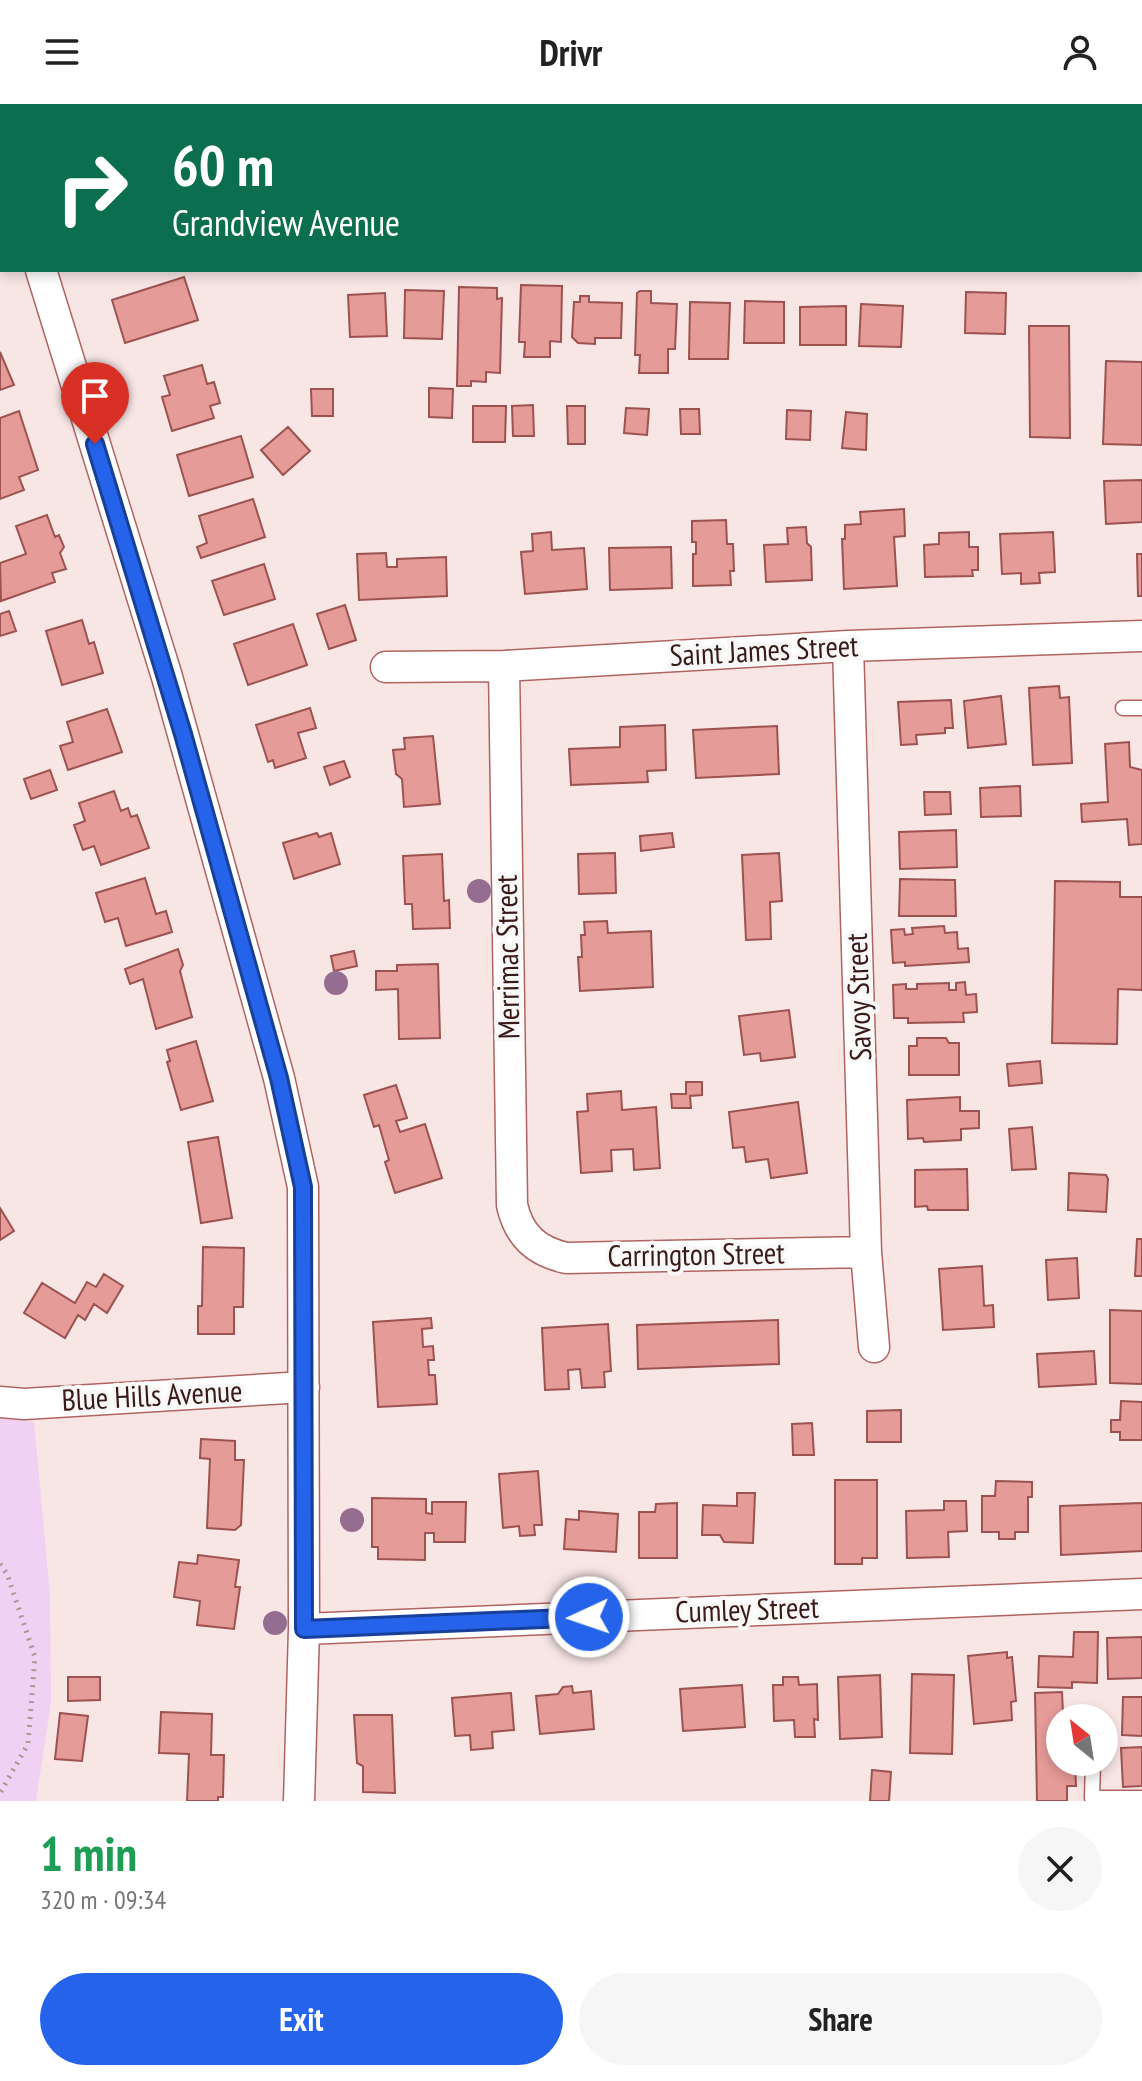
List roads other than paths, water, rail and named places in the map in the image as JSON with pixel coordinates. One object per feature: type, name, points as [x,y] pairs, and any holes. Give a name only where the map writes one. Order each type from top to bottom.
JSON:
[{"type":"street","points":[[42,272],[167,677],[279,1078],[303,1187],[304,1629],[299,1801]]},
{"type":"street","name":"Saint James Street","points":[[386,667],[504,666],[848,646],[1142,636]]},
{"type":"street","name":"Savoy Street","points":[[848,646],[866,1252],[874,1347]]},
{"type":"street","name":"Merrimac Street","points":[[504,666],[512,1205],[515,1220],[530,1242]]},
{"type":"street","name":"Carrington Street","points":[[530,1242],[566,1258],[866,1252]]},
{"type":"street","name":"Blue Hills Avenue","points":[[0,1402],[24,1404],[304,1387]]},
{"type":"street","name":"Cumley Street","points":[[304,1629],[1142,1594]]},
{"type":"lane","points":[[1123,708],[1142,708]]},
{"type":"lane","points":[[1093,1776],[1092,1798],[1142,1798]]}]
